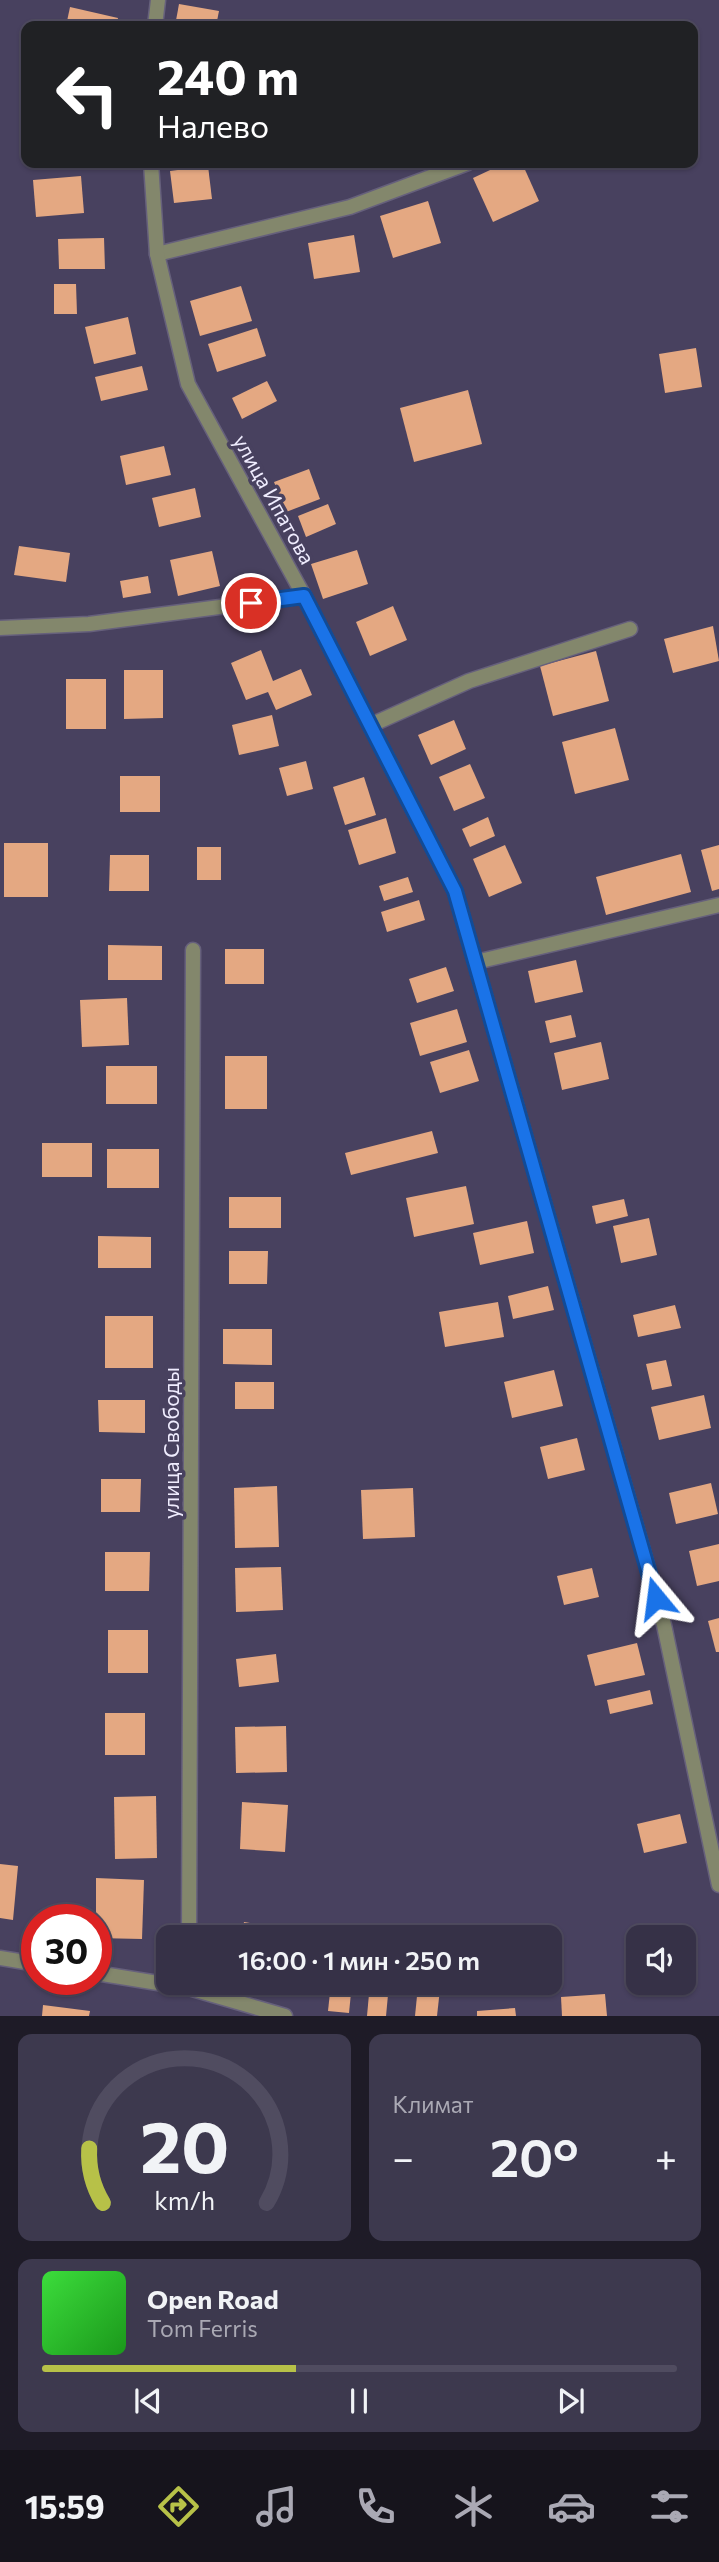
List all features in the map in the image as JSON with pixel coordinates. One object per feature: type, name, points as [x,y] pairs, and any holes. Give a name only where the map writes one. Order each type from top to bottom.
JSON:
[{"type":"street","points":[[156,21],[158,0]]},
{"type":"street","name":"улица Ипатова","points":[[151,168],[157,254],[188,384],[304,596],[455,891],[664,1625],[719,1885]]},
{"type":"street","points":[[157,254],[350,207],[455,168]]},
{"type":"street","points":[[0,628],[89,624],[304,596]]},
{"type":"street","points":[[371,725],[469,681],[629,629]]},
{"type":"street","points":[[476,962],[719,905]]},
{"type":"street","name":"улица Свободы","points":[[189,1925],[193,950]]},
{"type":"street","points":[[0,1958],[21,1961]]},
{"type":"street","points":[[112,1975],[156,1981]]},
{"type":"street","points":[[220,1995],[285,2016]]},
{"type":"building","points":[[179,4],[219,11],[217,21],[176,21]]},
{"type":"building","points":[[70,7],[118,18],[117,21],[67,21]]},
{"type":"building","points":[[61,168],[101,168],[61,170]]},
{"type":"building","points":[[208,168],[212,199],[174,203],[170,171]]},
{"type":"building","points":[[494,168],[524,168],[539,201],[493,222],[473,178]]},
{"type":"building","points":[[81,176],[84,213],[36,217],[33,180]]},
{"type":"building","points":[[428,201],[441,243],[393,258],[380,216]]},
{"type":"building","points":[[354,235],[360,272],[314,279],[308,243]]},
{"type":"building","points":[[104,238],[105,269],[59,269],[58,239]]},
{"type":"building","points":[[54,284],[76,284],[77,314],[54,314]]},
{"type":"building","points":[[241,286],[252,321],[200,336],[190,301]]},
{"type":"building","points":[[128,317],[136,354],[94,364],[85,327]]},
{"type":"building","points":[[257,328],[266,356],[217,372],[208,344]]},
{"type":"building","points":[[696,348],[702,387],[665,393],[659,354]]},
{"type":"building","points":[[142,366],[148,390],[101,401],[95,377]]},
{"type":"building","points":[[267,381],[277,401],[242,419],[232,398]]},
{"type":"building","points":[[468,390],[482,444],[414,462],[400,408]]},
{"type":"building","points":[[164,446],[171,475],[126,485],[120,456]]},
{"type":"building","points":[[309,469],[320,499],[286,512],[274,482]]},
{"type":"building","points":[[195,488],[201,517],[159,527],[152,498]]},
{"type":"building","points":[[328,504],[336,524],[306,537],[298,516]]},
{"type":"building","points":[[19,546],[70,553],[66,582],[14,575]]},
{"type":"building","points":[[357,550],[368,584],[323,599],[311,564]]},
{"type":"building","points":[[212,551],[220,586],[178,596],[170,560]]},
{"type":"building","points":[[148,576],[151,593],[123,598],[120,581]]},
{"type":"building","points":[[393,606],[407,640],[370,656],[356,622]]},
{"type":"building","points":[[713,626],[719,661],[673,673],[664,639]]},
{"type":"building","points":[[261,650],[273,681],[301,669],[312,695],[276,710],[268,692],[246,700],[231,663]]},
{"type":"building","points":[[596,651],[609,701],[553,716],[540,666]]},
{"type":"building","points":[[124,670],[163,670],[163,718],[124,719]]},
{"type":"building","points":[[66,679],[106,679],[106,729],[66,729]]},
{"type":"building","points":[[272,715],[279,746],[239,755],[232,725]]},
{"type":"building","points":[[454,720],[466,749],[431,765],[418,735]]},
{"type":"building","points":[[615,728],[629,780],[575,794],[562,742]]},
{"type":"building","points":[[306,761],[313,789],[287,796],[279,768]]},
{"type":"building","points":[[470,764],[485,798],[454,811],[439,777]]},
{"type":"building","points":[[120,776],[160,776],[160,812],[120,812]]},
{"type":"building","points":[[364,777],[376,815],[345,825],[333,787]]},
{"type":"building","points":[[488,817],[495,836],[470,847],[462,829]]},
{"type":"building","points":[[386,818],[396,853],[359,865],[348,830]]},
{"type":"building","points":[[4,843],[48,843],[48,897],[4,897]]},
{"type":"building","points":[[505,845],[522,883],[489,897],[473,859]]},
{"type":"building","points":[[719,845],[719,889],[712,891],[701,850]]},
{"type":"building","points":[[197,847],[221,847],[221,880],[197,880]]},
{"type":"building","points":[[681,854],[691,892],[606,915],[596,877]]},
{"type":"building","points":[[110,855],[149,855],[149,891],[109,891]]},
{"type":"building","points":[[408,877],[413,892],[384,901],[379,886]]},
{"type":"building","points":[[419,900],[425,920],[387,932],[381,912]]},
{"type":"building","points":[[108,945],[162,946],[162,980],[108,980]]},
{"type":"building","points":[[225,949],[264,949],[264,984],[225,984]]},
{"type":"building","points":[[576,960],[583,992],[535,1003],[528,971]]},
{"type":"building","points":[[446,967],[454,991],[417,1003],[409,979]]},
{"type":"building","points":[[127,998],[129,1045],[82,1047],[80,1000]]},
{"type":"building","points":[[457,1009],[467,1042],[420,1056],[410,1023]]},
{"type":"building","points":[[571,1015],[576,1037],[550,1043],[545,1021]]},
{"type":"building","points":[[601,1042],[609,1079],[562,1090],[554,1053]]},
{"type":"building","points":[[469,1050],[479,1081],[440,1093],[430,1062]]},
{"type":"building","points":[[225,1056],[267,1056],[267,1109],[225,1109]]},
{"type":"building","points":[[106,1066],[157,1066],[157,1104],[106,1104]]},
{"type":"building","points":[[432,1131],[438,1153],[351,1175],[345,1153]]},
{"type":"building","points":[[42,1143],[92,1143],[92,1177],[42,1177]]},
{"type":"building","points":[[107,1149],[159,1149],[159,1188],[107,1188]]},
{"type":"building","points":[[466,1186],[474,1224],[414,1237],[406,1198]]},
{"type":"building","points":[[229,1197],[281,1197],[281,1228],[229,1228]]},
{"type":"building","points":[[624,1199],[628,1216],[596,1224],[592,1206]]},
{"type":"building","points":[[649,1218],[657,1255],[621,1263],[613,1226]]},
{"type":"building","points":[[527,1221],[534,1253],[480,1265],[473,1233]]},
{"type":"building","points":[[98,1236],[151,1237],[151,1268],[98,1268]]},
{"type":"building","points":[[229,1251],[268,1251],[267,1284],[229,1284]]},
{"type":"building","points":[[548,1286],[554,1310],[513,1319],[508,1296]]},
{"type":"building","points":[[498,1302],[504,1337],[445,1347],[439,1312]]},
{"type":"building","points":[[675,1305],[681,1328],[638,1337],[633,1315]]},
{"type":"building","points":[[105,1316],[153,1316],[153,1368],[105,1368]]},
{"type":"building","points":[[223,1329],[272,1329],[272,1365],[223,1364]]},
{"type":"building","points":[[666,1360],[672,1386],[652,1390],[646,1364]]},
{"type":"building","points":[[554,1370],[563,1406],[512,1418],[504,1382]]},
{"type":"building","points":[[235,1382],[274,1382],[274,1409],[235,1409]]},
{"type":"building","points":[[704,1395],[711,1428],[659,1440],[651,1407]]},
{"type":"building","points":[[98,1400],[145,1400],[145,1433],[99,1432]]},
{"type":"building","points":[[577,1438],[585,1470],[548,1479],[540,1447]]},
{"type":"building","points":[[101,1479],[141,1479],[140,1512],[101,1512]]},
{"type":"building","points":[[711,1483],[718,1514],[676,1524],[669,1493]]},
{"type":"building","points":[[277,1486],[279,1547],[235,1548],[234,1488]]},
{"type":"building","points":[[413,1488],[415,1537],[363,1539],[361,1490]]},
{"type":"building","points":[[719,1544],[719,1581],[697,1586],[689,1551]]},
{"type":"building","points":[[105,1552],[150,1552],[149,1591],[105,1591]]},
{"type":"building","points":[[281,1567],[283,1610],[236,1612],[235,1568]]},
{"type":"building","points":[[592,1568],[599,1597],[564,1605],[557,1576]]},
{"type":"building","points":[[719,1618],[719,1652],[716,1652],[708,1621]]},
{"type":"building","points":[[108,1630],[148,1630],[148,1673],[108,1673]]},
{"type":"building","points":[[637,1643],[645,1675],[595,1686],[587,1655]]},
{"type":"building","points":[[276,1654],[279,1682],[239,1687],[236,1659]]},
{"type":"building","points":[[650,1690],[653,1704],[610,1714],[607,1700]]},
{"type":"building","points":[[105,1713],[145,1713],[145,1755],[105,1755]]},
{"type":"building","points":[[286,1726],[287,1772],[236,1773],[235,1727]]},
{"type":"building","points":[[156,1796],[157,1858],[115,1859],[114,1797]]},
{"type":"building","points":[[242,1802],[288,1805],[285,1852],[240,1849]]},
{"type":"building","points":[[680,1814],[687,1843],[644,1853],[637,1824]]},
{"type":"building","points":[[0,1864],[18,1866],[13,1920],[0,1918]]},
{"type":"building","points":[[96,1878],[144,1880],[142,1939],[112,1938],[112,1904],[96,1904]]},
{"type":"building","points":[[605,1994],[607,2016],[562,2016],[561,1997]]},
{"type":"building","points":[[330,1995],[351,1995],[349,2013],[328,2011]]},
{"type":"building","points":[[369,1995],[388,1995],[386,2016],[367,2016]]},
{"type":"building","points":[[417,1995],[439,1995],[437,2016],[415,2016]]},
{"type":"building","points":[[43,2005],[90,2011],[89,2016],[42,2016]]},
{"type":"building","points":[[515,2008],[516,2016],[477,2016],[477,2011]]},
{"type":"route","points":[[251,603],[304,596],[455,891],[656,1598]]}]
